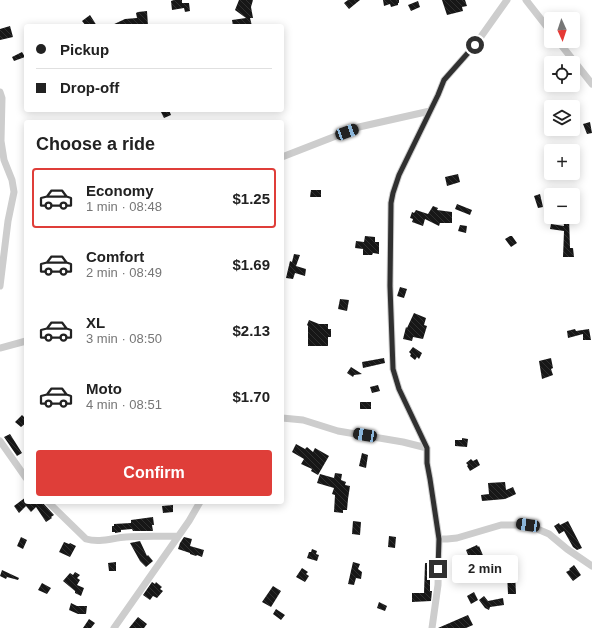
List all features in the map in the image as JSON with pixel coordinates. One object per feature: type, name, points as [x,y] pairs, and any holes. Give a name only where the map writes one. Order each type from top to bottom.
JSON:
[{"type":"street","points":[[432,628],[438,585],[439,539],[427,463],[427,448],[395,379],[392,348],[390,286],[391,203],[399,175],[448,75],[475,45],[507,0]]},
{"type":"street","points":[[526,0],[544,23]]},
{"type":"street","points":[[564,48],[592,84]]},
{"type":"street","points":[[0,92],[2,98],[1,141],[4,160],[12,180],[14,192],[8,221],[0,286]]},
{"type":"street","points":[[284,156],[359,127],[430,111]]},
{"type":"street","points":[[0,348],[24,342]]},
{"type":"street","points":[[284,418],[303,420],[338,431],[403,442],[427,448]]},
{"type":"street","points":[[0,440],[24,475]]},
{"type":"street","points":[[50,504],[86,539],[104,541],[126,537],[177,536]]},
{"type":"street","points":[[114,628],[199,504]]},
{"type":"street","points":[[439,539],[457,538],[501,525],[528,525],[548,534],[592,566]]},
{"type":"building","points":[[182,0],[182,3],[189,3],[190,11],[185,12],[184,8],[172,10],[171,1]]},
{"type":"building","points":[[239,0],[253,0],[251,7],[253,18],[250,18],[252,24],[233,24],[232,20],[246,18],[235,10]]},
{"type":"building","points":[[348,0],[360,0],[349,9],[344,3]]},
{"type":"building","points":[[383,0],[399,0],[399,3],[398,5],[391,7],[390,4],[384,6]]},
{"type":"building","points":[[442,0],[465,0],[467,6],[462,7],[463,11],[447,15]]},
{"type":"building","points":[[418,1],[420,7],[411,11],[408,5]]},
{"type":"building","points":[[147,11],[148,24],[114,24],[125,19],[137,18],[136,13]]},
{"type":"building","points":[[90,15],[96,24],[84,24],[82,21]]},
{"type":"building","points":[[10,26],[13,37],[0,40],[0,29]]},
{"type":"building","points":[[22,52],[24,55],[24,57],[14,61],[12,57]]},
{"type":"building","points":[[161,112],[170,112],[171,115],[164,118]]},
{"type":"building","points":[[590,122],[592,133],[587,134],[583,124]]},
{"type":"building","points":[[458,174],[460,182],[447,186],[445,177]]},
{"type":"building","points":[[311,190],[321,190],[321,197],[310,197]]},
{"type":"building","points":[[540,194],[543,207],[538,208],[534,196]]},
{"type":"building","points":[[457,204],[472,210],[470,215],[455,209]]},
{"type":"building","points":[[433,206],[438,208],[437,210],[452,212],[452,223],[440,223],[439,226],[425,219],[423,226],[412,222],[413,219],[410,218],[412,212],[414,213],[416,210],[428,214]]},
{"type":"building","points":[[551,224],[564,226],[564,224],[569,224],[570,248],[573,248],[574,257],[563,257],[564,231],[550,229]]},
{"type":"building","points":[[460,225],[467,226],[466,233],[458,231]]},
{"type":"building","points":[[365,236],[375,237],[375,242],[379,242],[379,254],[373,253],[372,255],[363,255],[363,249],[355,248],[356,241],[364,242]]},
{"type":"building","points":[[512,236],[517,243],[511,247],[505,239]]},
{"type":"building","points":[[294,254],[300,255],[296,266],[306,269],[305,276],[295,273],[293,279],[286,278],[290,261],[292,262]]},
{"type":"building","points":[[400,287],[407,289],[404,298],[397,296]]},
{"type":"building","points":[[340,299],[349,300],[347,311],[338,309]]},
{"type":"building","points":[[414,313],[426,318],[424,325],[427,326],[423,339],[413,337],[412,341],[403,339],[406,327],[407,328]]},
{"type":"building","points":[[309,320],[319,324],[328,324],[328,329],[331,329],[331,337],[328,337],[328,346],[308,346],[307,325]]},
{"type":"building","points":[[575,329],[576,331],[589,329],[591,340],[583,340],[583,334],[568,338],[567,331]]},
{"type":"building","points":[[413,347],[422,353],[419,359],[417,357],[415,360],[410,356],[411,354],[409,352]]},
{"type":"building","points":[[384,358],[385,363],[363,368],[362,362]]},
{"type":"building","points":[[551,358],[553,368],[551,369],[553,375],[542,379],[539,361]]},
{"type":"building","points":[[351,367],[362,374],[354,375],[353,377],[347,373]]},
{"type":"building","points":[[378,385],[380,391],[372,393],[370,387]]},
{"type":"building","points":[[360,402],[371,402],[371,409],[360,409]]},
{"type":"building","points":[[22,415],[24,417],[24,425],[21,427],[15,422]]},
{"type":"building","points":[[10,434],[22,453],[17,456],[4,437]]},
{"type":"building","points":[[462,438],[468,439],[467,447],[455,446],[455,440],[462,440]]},
{"type":"building","points":[[296,444],[305,449],[307,447],[313,452],[315,448],[329,456],[318,475],[311,471],[312,469],[301,464],[304,459],[292,452]]},
{"type":"building","points":[[362,453],[368,455],[366,468],[359,466]]},
{"type":"building","points":[[471,459],[473,461],[477,459],[480,465],[470,471],[466,463]]},
{"type":"building","points":[[335,473],[342,474],[341,480],[346,482],[345,485],[350,486],[347,510],[343,510],[343,513],[334,512],[335,495],[332,494],[334,488],[317,483],[320,474],[334,478]]},
{"type":"building","points":[[505,482],[506,490],[513,487],[516,494],[505,499],[482,501],[481,495],[489,494],[488,483]]},
{"type":"building","points":[[24,498],[24,504],[44,504],[54,515],[46,522],[36,507],[31,512],[26,506],[19,513],[14,506]]},
{"type":"building","points":[[173,505],[173,512],[163,513],[162,506]]},
{"type":"building","points":[[153,517],[153,531],[133,531],[132,529],[121,530],[121,532],[115,533],[112,532],[112,526],[114,526],[114,524],[131,523],[131,520]]},
{"type":"building","points":[[353,521],[361,522],[360,535],[352,534]]},
{"type":"building","points":[[568,521],[582,548],[577,550],[573,547],[564,531],[559,534],[554,526]]},
{"type":"building","points":[[389,536],[396,537],[395,548],[388,547]]},
{"type":"building","points":[[21,537],[27,540],[23,549],[17,546]]},
{"type":"building","points":[[184,537],[192,539],[190,546],[204,550],[202,557],[178,549]]},
{"type":"building","points":[[140,541],[147,556],[148,555],[153,561],[146,567],[140,561],[130,543]]},
{"type":"building","points":[[64,542],[76,546],[70,557],[59,552]]},
{"type":"building","points":[[477,545],[478,547],[479,546],[485,560],[487,559],[489,566],[470,572],[452,573],[452,559],[468,555],[466,550]]},
{"type":"building","points":[[312,549],[317,551],[316,554],[319,555],[317,561],[307,558]]},
{"type":"building","points":[[116,562],[116,571],[109,571],[108,563]]},
{"type":"building","points":[[353,562],[360,564],[358,569],[362,572],[361,579],[356,578],[354,585],[348,584]]},
{"type":"building","points":[[425,563],[430,563],[430,591],[432,591],[431,601],[412,602],[412,593],[424,593]]},
{"type":"building","points":[[574,565],[581,575],[573,581],[566,572]]},
{"type":"building","points":[[302,568],[308,572],[306,574],[309,576],[305,582],[296,577]]},
{"type":"building","points":[[2,570],[19,578],[18,580],[7,577],[6,579],[0,576]]},
{"type":"building","points":[[75,572],[80,575],[77,578],[80,580],[77,585],[84,588],[81,596],[75,593],[75,591],[63,581],[70,573],[73,575]]},
{"type":"building","points":[[515,573],[516,594],[508,594],[507,574]]},
{"type":"building","points":[[152,582],[155,584],[156,582],[162,587],[160,589],[163,591],[157,598],[153,596],[150,600],[143,595]]},
{"type":"building","points":[[42,583],[51,588],[47,594],[38,590]]},
{"type":"building","points":[[273,586],[281,591],[271,607],[262,602]]},
{"type":"building","points":[[474,592],[478,600],[471,604],[467,596]]},
{"type":"building","points":[[484,596],[488,601],[503,598],[504,605],[490,607],[489,610],[485,608],[479,600]]},
{"type":"building","points":[[379,602],[387,606],[385,611],[377,608]]},
{"type":"building","points":[[71,603],[77,606],[87,606],[86,614],[78,614],[69,610]]},
{"type":"building","points":[[276,609],[285,615],[281,620],[273,614]]},
{"type":"building","points":[[468,615],[473,625],[466,628],[438,628]]},
{"type":"building","points":[[138,617],[147,624],[144,628],[129,628]]},
{"type":"building","points":[[89,619],[95,623],[91,628],[83,628]]},
{"type":"route","points":[[438,569],[439,539],[427,463],[427,448],[399,389],[393,369],[390,286],[391,203],[399,175],[444,80],[475,45]]}]
